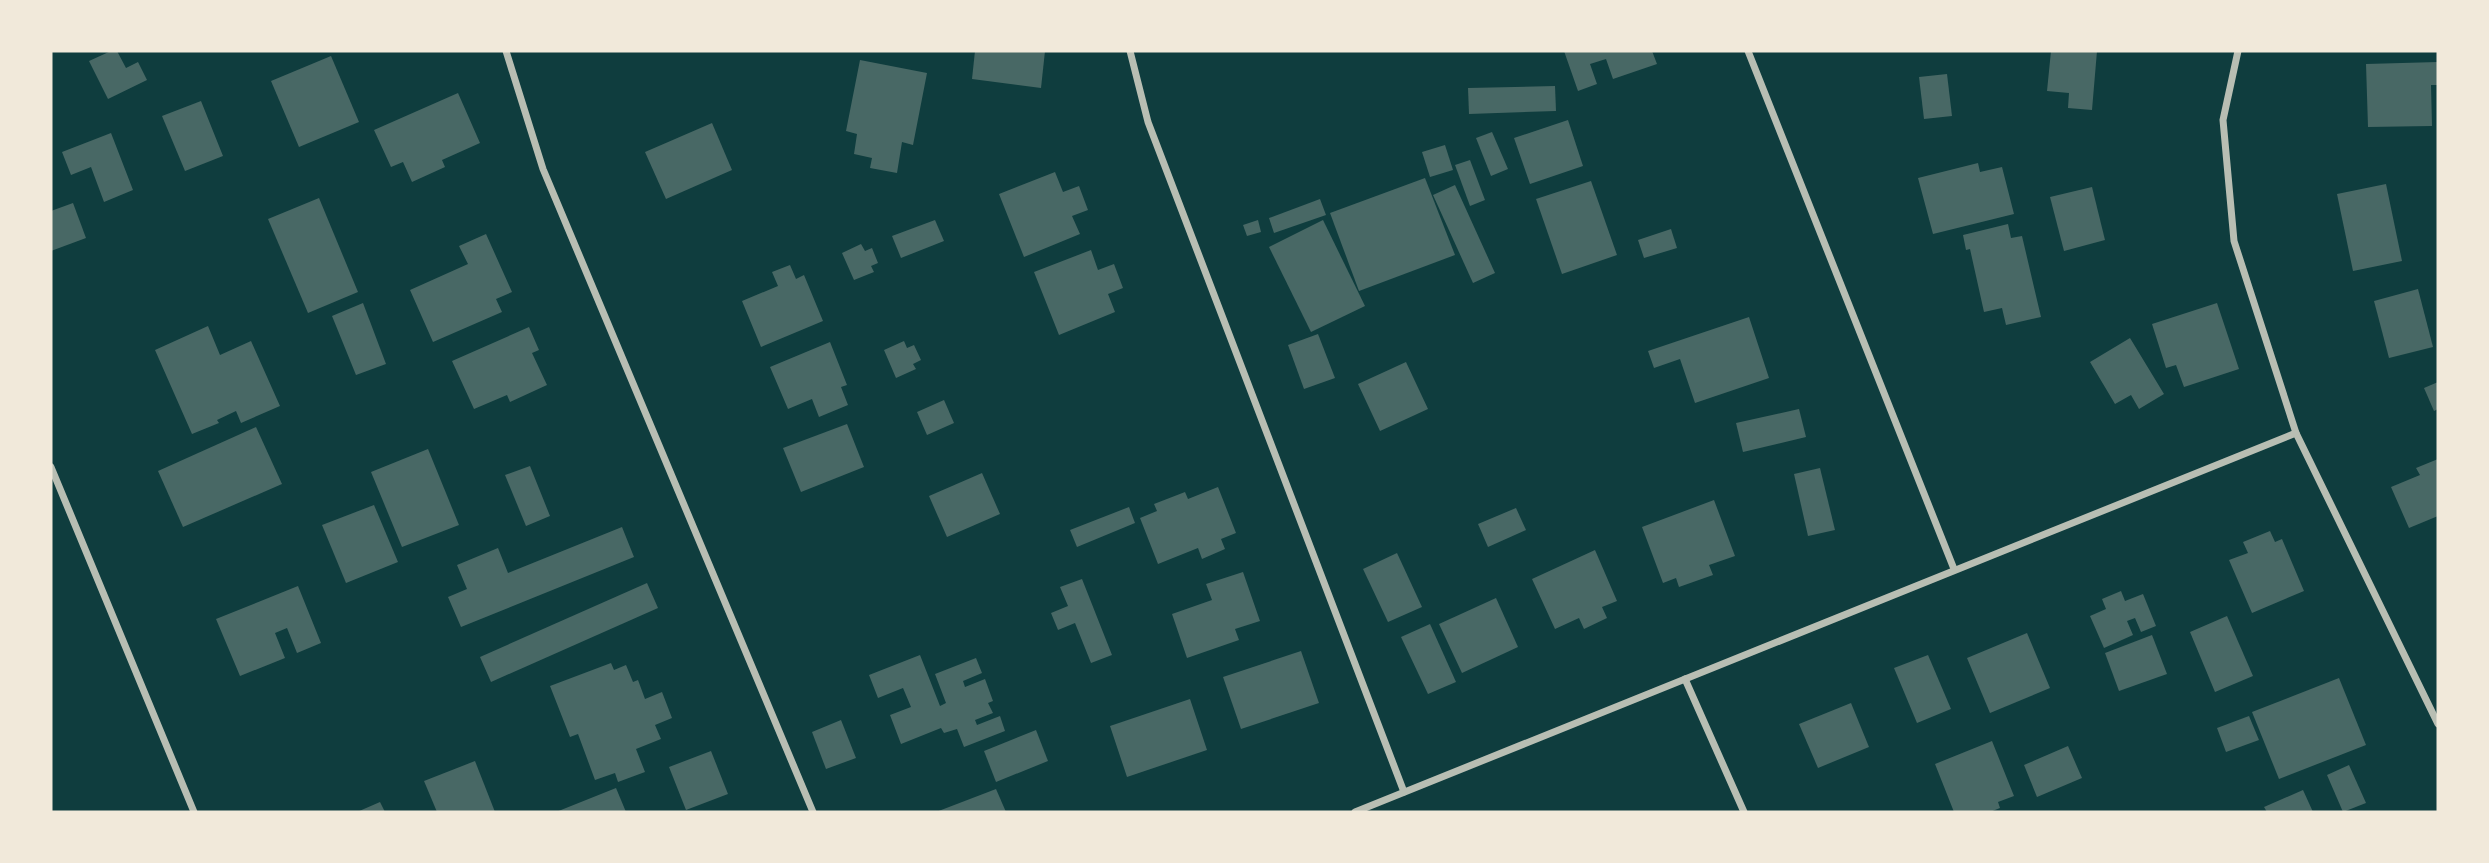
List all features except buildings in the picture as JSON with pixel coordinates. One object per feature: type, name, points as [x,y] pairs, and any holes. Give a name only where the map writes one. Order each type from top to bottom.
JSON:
[{"type":"street","points":[[506,51],[543,169],[813,812]]},
{"type":"street","points":[[1130,51],[1148,122],[1404,792]]},
{"type":"street","points":[[1748,51],[1954,569]]},
{"type":"street","points":[[2238,51],[2222,120],[2234,241],[2296,433],[2438,724]]},
{"type":"street","points":[[1355,812],[2296,433]]},
{"type":"street","points":[[51,467],[194,812]]},
{"type":"street","points":[[1685,679],[1744,812]]}]
